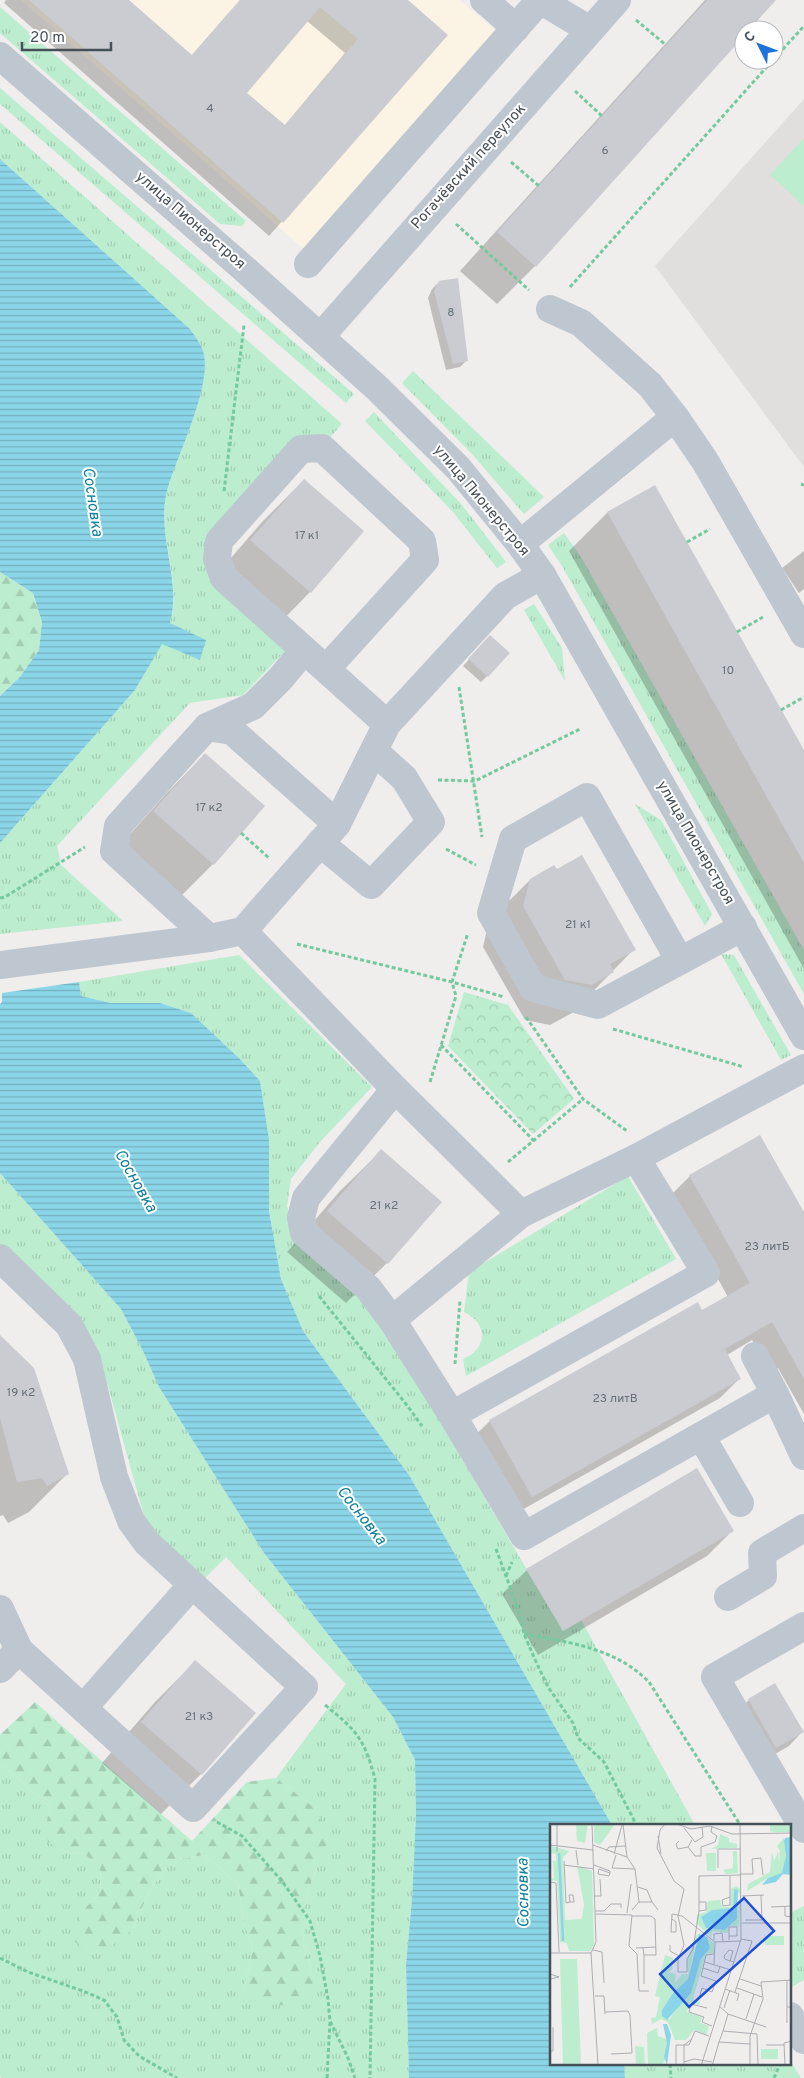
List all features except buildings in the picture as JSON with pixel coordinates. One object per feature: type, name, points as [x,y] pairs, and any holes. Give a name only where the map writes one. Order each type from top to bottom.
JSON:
[{"type":"street","points":[[484,0],[516,28]]},
{"type":"street","points":[[308,264],[540,0],[590,30]]},
{"type":"street","name":"Рогачёвский переулок","points":[[321,336],[590,30],[625,8]]},
{"type":"street","name":"улица Пионерстроя","points":[[0,56],[321,336],[458,468],[520,544],[542,575],[804,1036]]},
{"type":"street","points":[[550,310],[581,323],[650,385],[675,416],[705,461],[804,634]]},
{"type":"street","points":[[520,544],[675,416]]},
{"type":"street","points":[[326,670],[425,560],[422,541],[322,448],[301,449],[219,541],[217,559],[224,578],[326,670],[387,724]]},
{"type":"street","points":[[0,965],[209,938],[243,931],[329,834],[387,724],[505,596],[542,575]]},
{"type":"street","points":[[209,938],[114,851],[118,826],[206,727],[253,706],[281,678],[304,650]]},
{"type":"street","points":[[206,727],[232,731],[329,834],[371,885],[431,822],[404,778],[374,751]]},
{"type":"street","points":[[680,961],[587,797],[513,839],[491,913],[533,988],[598,1005],[680,961],[743,927]]},
{"type":"street","points":[[243,931],[395,1088],[522,1214]]},
{"type":"street","points":[[392,1320],[522,1214],[644,1153],[804,1068]]},
{"type":"street","points":[[395,1088],[306,1198],[301,1218],[304,1233],[368,1288],[392,1320],[452,1415],[524,1536],[775,1394]]},
{"type":"street","points":[[452,1415],[706,1273],[644,1153]]},
{"type":"street","points":[[0,1258],[69,1325],[87,1359],[114,1477],[131,1521],[147,1543],[304,1687],[193,1808],[19,1650],[0,1608]]},
{"type":"street","points":[[755,1356],[804,1456]]},
{"type":"street","points":[[701,1436],[740,1504]]},
{"type":"street","points":[[728,1597],[763,1576],[762,1552],[804,1528]]},
{"type":"street","points":[[84,1708],[192,1585]]},
{"type":"street","points":[[804,1626],[715,1677],[804,1829]]},
{"type":"street","points":[[0,1669],[19,1650]]},
{"type":"street","points":[[792,2007],[804,2000]]},
{"type":"street","points":[[792,2019],[804,2040]]},
{"type":"path","points":[[625,8],[666,46]]},
{"type":"path","points":[[784,49],[804,26]]},
{"type":"path","points":[[450,218],[550,310],[765,70]]},
{"type":"path","points":[[569,86],[602,116]]},
{"type":"path","points":[[505,157],[539,186]]},
{"type":"path","points":[[224,497],[244,325]]},
{"type":"path","points":[[453,653],[475,781],[482,839]]},
{"type":"path","points":[[781,710],[804,697]]},
{"type":"path","points":[[404,778],[475,781],[580,729]]},
{"type":"path","points":[[0,898],[118,826]]},
{"type":"path","points":[[241,833],[290,877]]},
{"type":"path","points":[[419,834],[480,867]]},
{"type":"path","points":[[421,1114],[456,996],[452,982],[470,927]]},
{"type":"path","points":[[523,1010],[527,1019],[583,1099],[644,1153]]},
{"type":"path","points":[[441,1045],[534,1140]]},
{"type":"path","points":[[487,1180],[583,1099]]},
{"type":"path","points":[[455,1367],[463,1262]]},
{"type":"path","points":[[320,1296],[423,1428]]},
{"type":"path","points":[[492,1542],[519,1611],[524,1634],[548,1687],[565,1709],[573,1723],[578,1738],[604,1762],[636,1824]]},
{"type":"path","points":[[524,1634],[586,1646],[626,1663],[640,1672],[649,1682],[740,1824]]},
{"type":"path","points":[[304,1687],[354,1729],[368,1752],[375,1779],[370,2078]]},
{"type":"path","points":[[193,1808],[242,1836],[282,1881],[310,1921],[322,1965],[330,2021],[327,2078]]},
{"type":"path","points":[[0,1958],[28,1972],[104,2000],[117,2017],[124,2040],[139,2056],[177,2078]]},
{"type":"path","points":[[330,2021],[348,2058],[355,2078]]},
{"type":"path","points":[[774,2078],[779,2066]]},
{"type":"shaded area","points":[[21,0],[460,0],[497,32],[305,250]]},
{"type":"shaded area","points":[[804,99],[804,467],[655,266]]},
{"type":"green space","points":[[0,7],[246,221],[242,226],[220,224],[0,33]]},
{"type":"green space","points":[[0,88],[354,394],[346,403],[0,104]]},
{"type":"green space","points":[[0,122],[342,424],[327,441],[214,536],[285,651],[243,695],[190,703],[57,846],[61,865],[123,921],[0,934],[0,843],[135,690],[162,643],[200,660],[170,623],[173,591],[165,525],[165,508],[167,491],[199,398],[204,379],[205,362],[202,348],[190,329],[0,159]]},
{"type":"green space","points":[[804,138],[804,206],[770,175]]},
{"type":"green space","points":[[413,371],[544,497],[524,514],[471,453],[402,383]]},
{"type":"green space","points":[[374,412],[462,505],[506,562],[497,568],[453,512],[365,421]]},
{"type":"green space","points":[[564,533],[581,557],[804,950],[804,994],[562,566],[548,545]]},
{"type":"green space","points":[[0,572],[33,593],[42,622],[39,650],[19,678],[0,696]]},
{"type":"green space","points":[[534,604],[562,648],[565,681],[524,610]]},
{"type":"green space","points":[[635,804],[661,820],[712,914],[705,926]]},
{"type":"green space","points":[[721,954],[734,955],[791,1055],[781,1060]]},
{"type":"green space","points":[[239,955],[372,1087],[320,1142],[291,1179],[287,1206],[293,1227],[360,1295],[406,1364],[563,1631],[581,1620],[694,1824],[611,1824],[409,1475],[303,1331],[281,1279],[269,1211],[269,1139],[260,1081],[240,1059],[191,1013],[160,1003],[111,1003],[81,996],[79,982]]},
{"type":"green space","points":[[464,992],[508,1005],[574,1099],[533,1134],[448,1046]]},
{"type":"green space","points":[[0,1173],[121,1309],[159,1387],[264,1553],[393,1717],[415,1760],[416,1815],[412,1899],[406,1965],[409,2078],[1,2078],[0,2076],[0,1764],[51,1808],[45,1826],[63,1851],[84,1854],[100,1866],[101,1891],[81,1913],[132,1930],[150,1890],[172,1860],[204,1855],[238,1884],[244,1922],[253,1950],[244,1988],[314,1978],[303,1943],[307,1893],[317,1869],[316,1809],[276,1778],[346,1684],[226,1557],[200,1583],[160,1550],[144,1516],[106,1379],[84,1331],[0,1245]]},
{"type":"green space","points":[[628,1176],[676,1259],[466,1376],[463,1359],[477,1349],[481,1343],[482,1336],[481,1329],[477,1323],[464,1312],[469,1272]]},
{"type":"green space","points":[[35,1702],[192,1841],[247,1782],[276,1778],[316,1809],[328,1841],[307,1893],[303,1943],[314,1978],[310,1993],[290,2006],[262,2003],[244,1988],[253,1950],[244,1922],[238,1884],[204,1855],[172,1860],[150,1890],[132,1930],[105,1951],[87,1950],[75,1942],[81,1913],[101,1891],[100,1866],[84,1854],[63,1851],[48,1842],[45,1826],[51,1808],[0,1764],[0,1735]]},
{"type":"green space","points":[[804,1906],[804,1980],[792,1987],[792,1912]]},
{"type":"green space","points":[[792,2063],[801,2078],[625,2078],[624,2066],[792,2066]]},
{"type":"water","name":"Сосновка","points":[[0,159],[190,329],[202,348],[205,362],[204,379],[193,419],[167,491],[164,508],[166,541],[173,590],[173,607],[170,623],[206,640],[200,660],[162,644],[135,690],[0,843],[0,696],[19,678],[39,650],[42,622],[33,593],[0,572]]},
{"type":"water","name":"Сосновка","points":[[79,982],[81,996],[111,1003],[160,1003],[191,1013],[240,1059],[260,1081],[269,1139],[269,1211],[281,1279],[303,1331],[409,1475],[611,1824],[550,1824],[550,2066],[624,2066],[625,2078],[409,2078],[406,1965],[412,1899],[416,1815],[415,1760],[393,1717],[264,1553],[159,1387],[121,1309],[0,1173],[0,1004],[2,1002],[2,993]]}]
